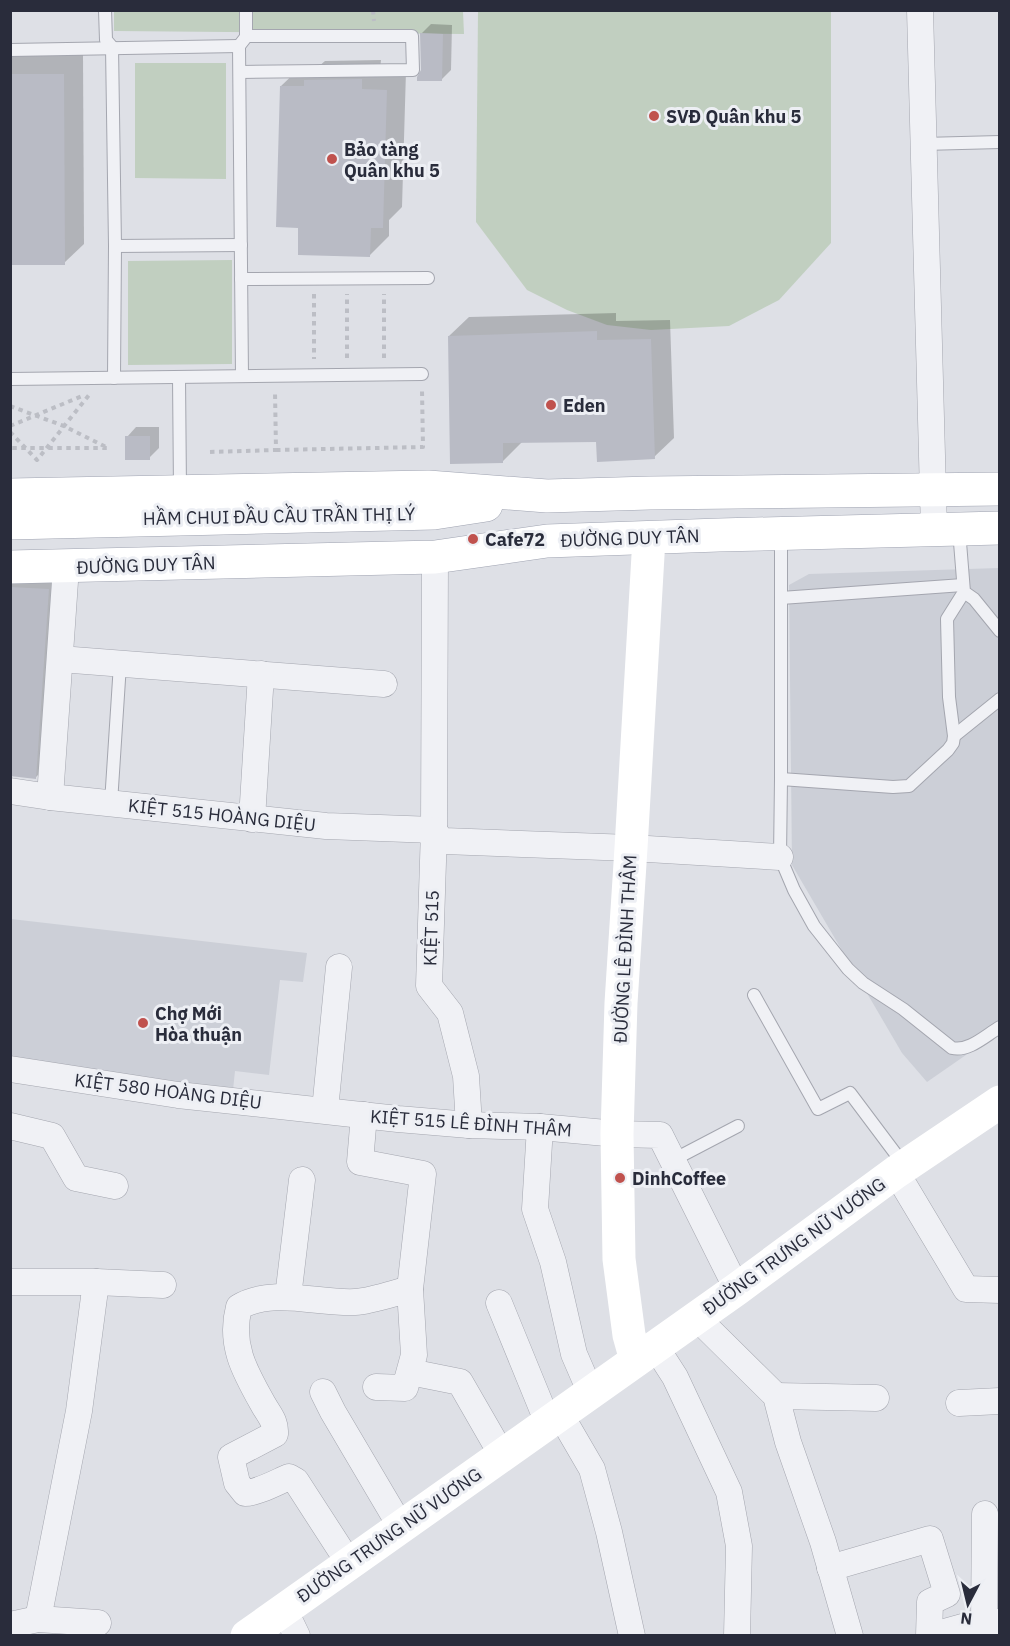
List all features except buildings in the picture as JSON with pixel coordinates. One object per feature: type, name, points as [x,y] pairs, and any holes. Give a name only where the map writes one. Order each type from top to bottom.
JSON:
[{"type":"main road","points":[[10,495],[428,487],[547,496],[999,489]]},
{"type":"main road","name":"HẦM CHUI ĐẦU CẦU TRẦN THỊ LÝ","points":[[10,523],[434,513],[547,496]]},
{"type":"main road","name":"ĐƯỜNG DUY TÂN","points":[[10,567],[435,557],[547,542],[999,528]]},
{"type":"main road","name":"HẦM CHUI ĐẦU CẦU TRẦN THỊ LÝ","points":[[10,546],[435,535],[547,542]]},
{"type":"main road","name":"ĐƯỜNG LÊ ĐÌNH THÂM","points":[[645,1353],[629,1335],[619,1259],[617,1134],[621,1003],[649,538]]},
{"type":"main road","name":"ĐƯỜNG TRƯNG NỮ VƯƠNG","points":[[247,1635],[290,1622],[349,1563],[737,1288],[900,1169],[999,1102]]},
{"type":"street","points":[[920,10],[932,489],[946,530]]},
{"type":"street","name":"KIỆT 515","points":[[435,557],[434,830],[429,986],[450,1013],[466,1076],[469,1125]]},
{"type":"street","points":[[50,797],[66,567]]},
{"type":"street","points":[[60,659],[384,684]]},
{"type":"street","points":[[252,819],[261,674]]},
{"type":"street","name":"KIỆT 515 HOÀNG DIỆU","points":[[10,791],[326,826],[434,830]]},
{"type":"street","points":[[434,830],[444,841],[631,848],[780,857]]},
{"type":"street","points":[[326,1110],[339,967]]},
{"type":"street","name":"KIỆT 580 HOÀNG DIỆU","points":[[10,1069],[178,1095],[326,1110]]},
{"type":"street","name":"KIỆT 515 LÊ ĐÌNH THÂM","points":[[326,1110],[469,1125],[660,1135],[673,1160]]},
{"type":"street","points":[[364,1114],[360,1162],[423,1174],[410,1289],[414,1355],[405,1388],[376,1387]]},
{"type":"street","points":[[10,1126],[52,1136],[76,1178],[115,1186]]},
{"type":"street","points":[[540,1127],[535,1209],[553,1262],[574,1354],[590,1391]]},
{"type":"street","points":[[673,1160],[737,1288]]},
{"type":"street","points":[[900,1169],[966,1289],[999,1290]]},
{"type":"street","points":[[288,1297],[302,1180]]},
{"type":"street","points":[[38,1618],[79,1411],[96,1281]]},
{"type":"street","points":[[10,1282],[96,1281],[164,1286]]},
{"type":"street","points":[[349,1563],[296,1481],[289,1477],[254,1493],[245,1493],[237,1483],[231,1457],[275,1434],[276,1425],[250,1380],[237,1350],[235,1323],[239,1307],[249,1301],[288,1297],[356,1302],[410,1289]]},
{"type":"street","points":[[499,1303],[554,1418],[592,1469],[612,1542],[633,1635]]},
{"type":"street","points":[[696,1317],[776,1396],[788,1442],[823,1542],[850,1635]]},
{"type":"street","points":[[645,1353],[675,1377],[729,1492],[739,1546],[737,1635]]},
{"type":"street","points":[[410,1372],[460,1382],[502,1455]]},
{"type":"street","points":[[323,1392],[401,1527]]},
{"type":"street","points":[[776,1396],[876,1398]]},
{"type":"street","points":[[959,1403],[999,1401]]},
{"type":"street","points":[[830,1568],[930,1539],[947,1594],[930,1602],[929,1635],[992,1622],[992,1546],[985,1514]]},
{"type":"street","points":[[10,1625],[38,1618],[98,1623]]},
{"type":"lane","points":[[105,10],[106,40],[112,48],[114,378]]},
{"type":"lane","points":[[242,376],[240,72],[246,10]]},
{"type":"lane","points":[[10,50],[412,36],[412,70],[240,72]]},
{"type":"lane","points":[[923,144],[999,142]]},
{"type":"lane","points":[[115,246],[241,245]]},
{"type":"lane","points":[[242,279],[428,278]]},
{"type":"lane","points":[[10,379],[422,374]]},
{"type":"lane","points":[[179,377],[180,492]]},
{"type":"lane","points":[[946,530],[964,589],[974,598],[999,631]]},
{"type":"lane","points":[[781,534],[780,857],[794,890],[814,926],[848,969],[863,983],[903,1009],[952,1048],[958,1050],[966,1048],[999,1027]]},
{"type":"lane","points":[[781,598],[964,589]]},
{"type":"lane","points":[[781,779],[893,787],[909,786],[948,750],[953,743],[954,736],[949,696],[947,619],[964,589]]},
{"type":"lane","points":[[111,803],[120,664]]},
{"type":"lane","points":[[954,736],[999,699]]},
{"type":"lane","points":[[754,995],[818,1109],[850,1093],[900,1169]]},
{"type":"lane","points":[[673,1160],[738,1126]]},
{"type":"path","points":[[314,278],[314,376]]},
{"type":"path","points":[[347,278],[347,375]]},
{"type":"path","points":[[384,278],[384,375]]},
{"type":"path","points":[[210,452],[423,447],[422,374]]},
{"type":"path","points":[[275,376],[276,450]]},
{"type":"path","points":[[10,426],[92,392],[38,460],[10,432]]},
{"type":"path","points":[[10,406],[64,426],[108,448],[10,448]]},
{"type":"shaded area","points":[[999,568],[999,1032],[927,1082],[902,1053],[792,865],[789,585],[809,574]]},
{"type":"shaded area","name":"Chợ Mới Hòa thuận","points":[[11,919],[307,953],[303,982],[280,980],[269,1075],[235,1071],[233,1090],[11,1064]]},
{"type":"green space","points":[[114,11],[463,11],[464,34],[114,31]]},
{"type":"green space","name":"SVĐ Quân khu 5","points":[[478,11],[831,11],[831,243],[779,300],[729,326],[651,330],[607,325],[567,310],[527,290],[476,222]]},
{"type":"green space","points":[[135,63],[226,63],[226,179],[135,178]]},
{"type":"green space","points":[[232,260],[232,364],[128,365],[128,261]]},
{"type":"place","name":"SVĐ Quân khu 5","points":[[654,116]]},
{"type":"place","name":"Bảo tàng Quân khu 5","points":[[332,159]]},
{"type":"place","name":"Eden","points":[[551,405]]},
{"type":"place","name":"Cafe72","points":[[473,539]]},
{"type":"place","name":"Chợ Mới Hòa thuận","points":[[143,1023]]},
{"type":"place","name":"DinhCoffee","points":[[620,1178]]}]
